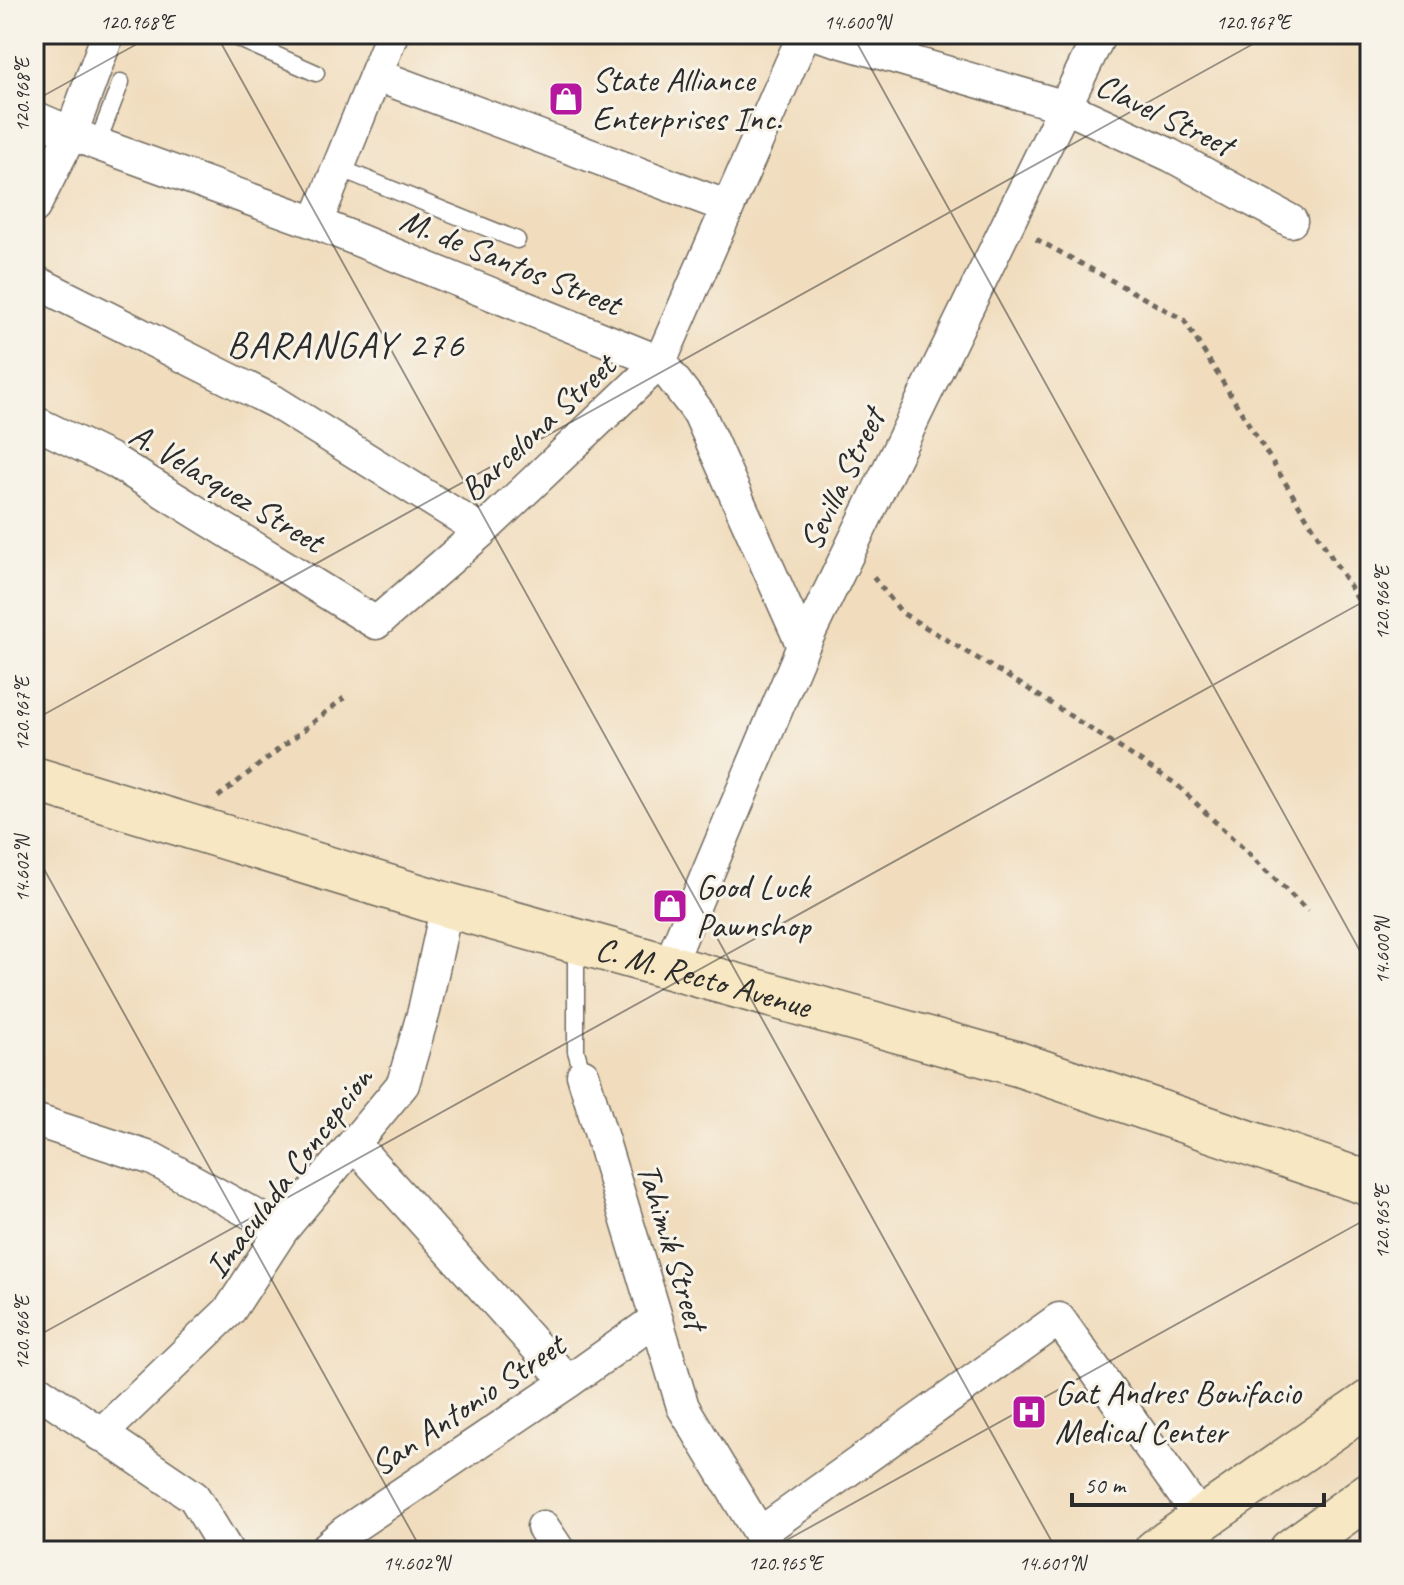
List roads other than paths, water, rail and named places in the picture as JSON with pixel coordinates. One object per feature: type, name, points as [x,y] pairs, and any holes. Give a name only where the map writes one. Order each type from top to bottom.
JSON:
[{"type":"main road","name":"C. M. Recto Avenue","points":[[34,779],[447,905],[1018,1064],[1370,1184]]},
{"type":"main road","points":[[1186,1538],[1370,1402]]},
{"type":"main road","points":[[1291,1551],[1370,1494]]},
{"type":"street","points":[[34,207],[84,139],[108,34]]},
{"type":"street","points":[[316,223],[392,34]]},
{"type":"street","name":"Barcelona Street","points":[[376,623],[482,531],[660,362],[804,34]]},
{"type":"street","name":"Clavel Street","points":[[815,34],[1066,107],[1170,155],[1291,221]]},
{"type":"street","name":"Sevilla Street","points":[[669,966],[803,646],[1100,34]]},
{"type":"street","points":[[376,75],[728,207]]},
{"type":"street","name":"M. de Santos Street","points":[[34,117],[84,139],[316,223],[660,362]]},
{"type":"street","points":[[34,281],[275,402],[482,531]]},
{"type":"street","points":[[660,362],[699,413],[803,646]]},
{"type":"street","name":"A. Velasquez Street","points":[[34,422],[114,461],[376,623]]},
{"type":"street","name":"Imaculada Concepcion","points":[[100,1435],[230,1310],[282,1230],[396,1095],[407,1077],[447,905]]},
{"type":"street","name":"Tahimik Street","points":[[583,1075],[683,1407],[765,1543]]},
{"type":"street","points":[[34,1120],[153,1159],[282,1230]]},
{"type":"street","points":[[354,1144],[568,1382]]},
{"type":"street","points":[[765,1543],[1059,1319],[1186,1538]]},
{"type":"street","name":"San Antonio Street","points":[[342,1545],[655,1320]]},
{"type":"street","points":[[34,1388],[194,1497],[227,1551]]},
{"type":"lane","points":[[228,34],[316,73]]},
{"type":"lane","points":[[84,139],[121,82]]},
{"type":"lane","points":[[339,168],[517,240]]},
{"type":"lane","name":"Tahimik Street","points":[[577,939],[576,1051],[583,1075]]},
{"type":"place","name":"State Alliance Enterprises Inc.","points":[[566,99]]},
{"type":"place","name":"Good Luck Pawnshop","points":[[670,906]]},
{"type":"place","name":"Gat Andres Bonifacio Medical Center","points":[[1029,1412]]},
{"type":"district","name":"BARANGAY 276","points":[[346,344]]}]
